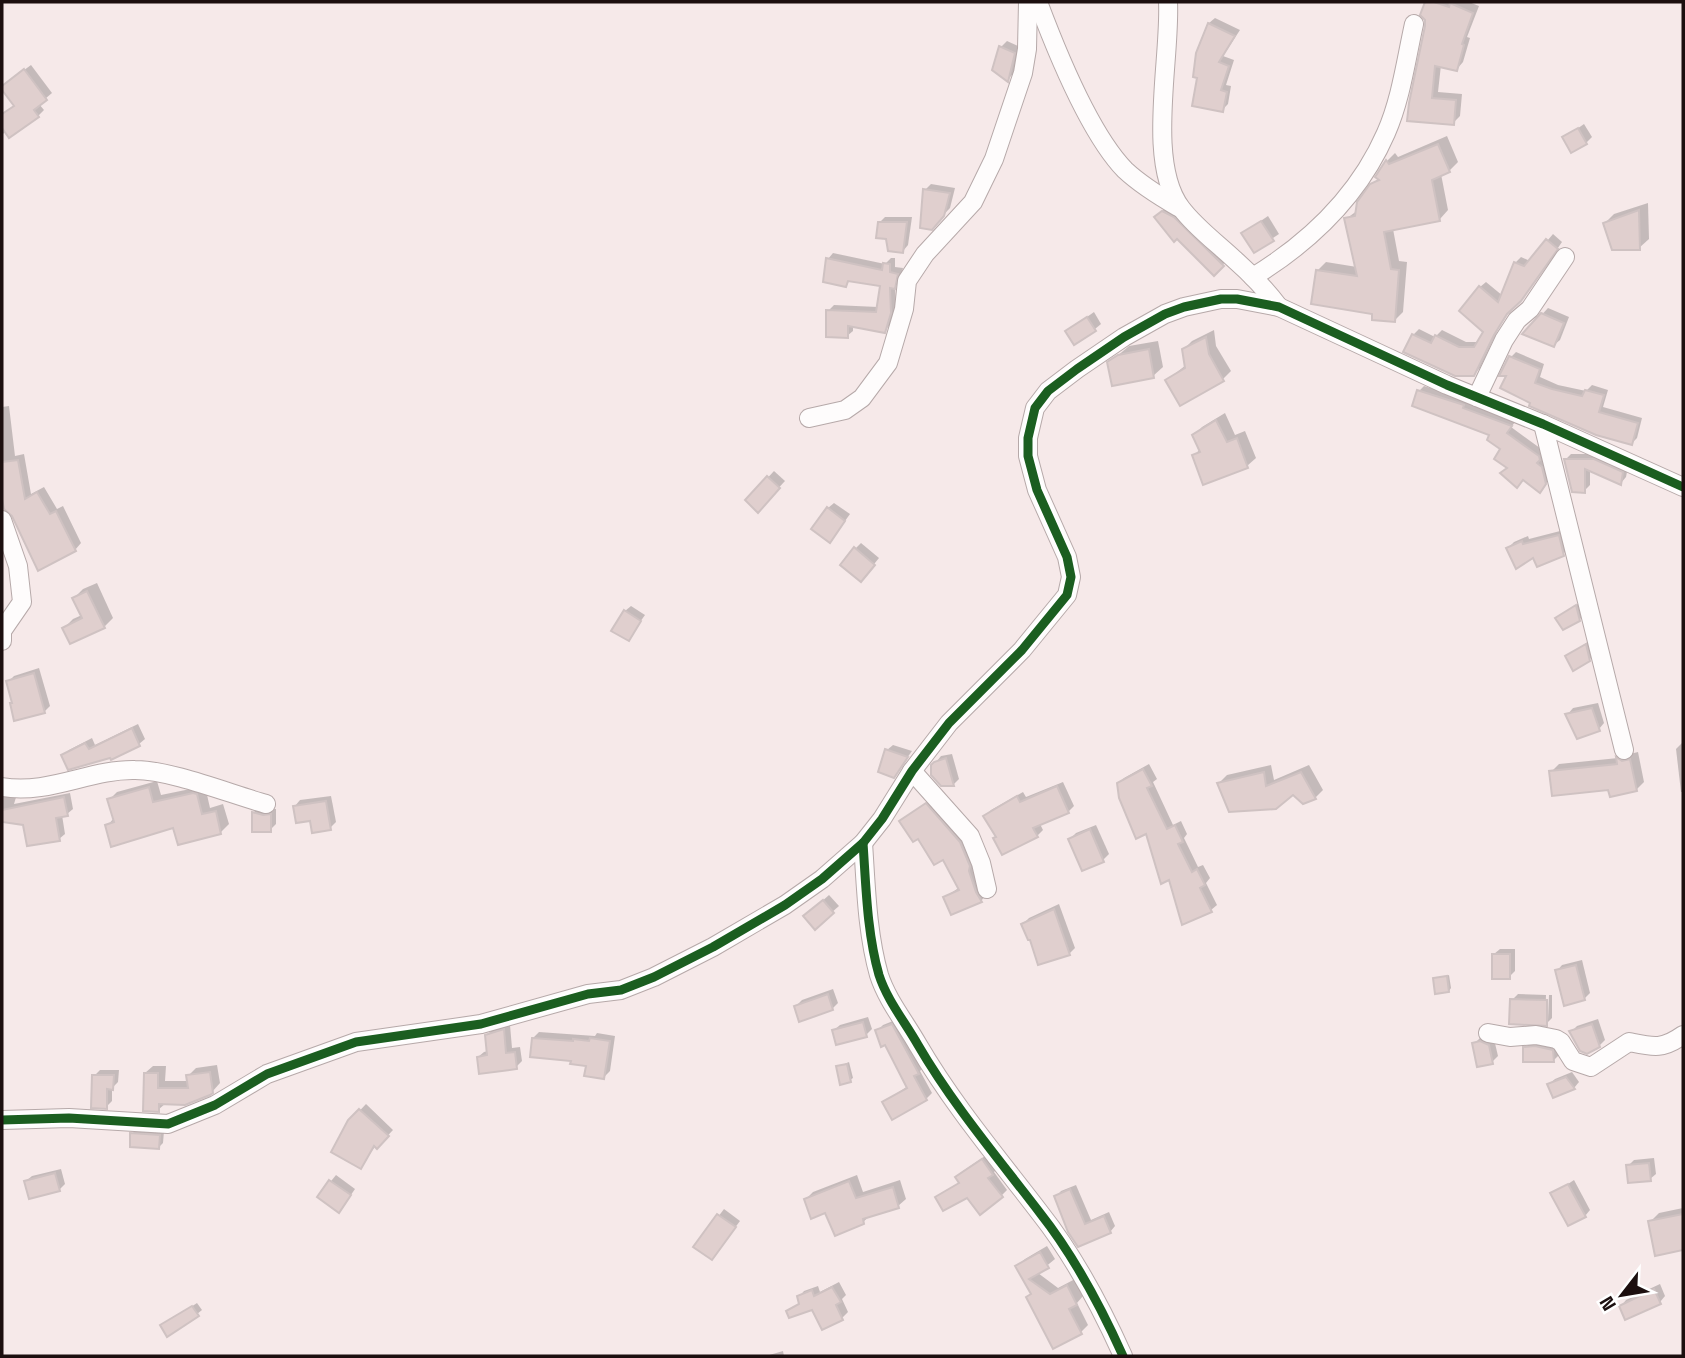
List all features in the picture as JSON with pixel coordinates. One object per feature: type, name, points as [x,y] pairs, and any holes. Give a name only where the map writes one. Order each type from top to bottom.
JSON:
[{"type":"street","points":[[808,418],[845,410],[862,398],[888,363],[904,309],[907,281],[925,254],[973,202],[994,159],[1023,73],[1027,49],[1028,2]]},
{"type":"street","points":[[1038,2],[1087,112],[1116,160],[1137,181],[1182,210],[1253,277],[1279,307]]},
{"type":"street","points":[[1168,2],[1163,108],[1165,170],[1170,190],[1182,210]]},
{"type":"street","points":[[1253,277],[1293,251],[1317,231],[1339,208],[1373,161],[1395,109],[1414,24]]},
{"type":"street","points":[[1477,397],[1504,340],[1517,320],[1531,309],[1566,257]]},
{"type":"street","points":[[2,1120],[69,1118],[168,1124],[215,1105],[267,1074],[356,1042],[481,1024],[589,994],[621,990],[671,969],[775,910],[822,879],[863,843],[883,819],[912,771],[949,723],[1022,650],[1067,595],[1071,578],[1067,557],[1037,490],[1028,456],[1031,419],[1042,399],[1058,383],[1124,337],[1165,314],[1221,299],[1249,300],[1279,307],[1683,487]]},
{"type":"street","points":[[1544,424],[1624,750]]},
{"type":"street","points":[[2,520],[18,566],[22,602],[2,631],[2,641]]},
{"type":"street","points":[[2,787],[35,789],[135,770],[174,777],[266,804]]},
{"type":"street","points":[[912,771],[970,836],[981,863],[987,890]]},
{"type":"street","points":[[863,843],[871,932],[880,977],[892,1001],[950,1095],[1042,1214],[1072,1260],[1123,1356]]},
{"type":"street","points":[[1488,1033],[1510,1037],[1535,1035],[1556,1039],[1561,1042],[1573,1061],[1591,1067],[1629,1042],[1668,1045],[1683,1035]]},
{"type":"building","points":[[1425,2],[1449,7],[1450,3],[1473,13],[1462,44],[1464,45],[1457,71],[1435,66],[1432,98],[1456,100],[1454,125],[1407,121],[1425,26],[1425,20],[1420,15]]},
{"type":"building","points":[[1208,23],[1235,36],[1219,62],[1229,66],[1221,90],[1227,92],[1223,112],[1192,106],[1197,78],[1193,77],[1196,53]]},
{"type":"building","points":[[999,46],[1015,53],[1008,82],[992,70]]},
{"type":"building","points":[[24,69],[47,100],[34,110],[39,117],[9,138],[2,128],[2,114],[14,106],[2,86]]},
{"type":"building","points":[[1578,128],[1587,144],[1571,153],[1562,137]]},
{"type":"building","points":[[1438,144],[1450,172],[1432,180],[1440,221],[1384,232],[1391,269],[1399,270],[1395,322],[1372,320],[1372,314],[1311,304],[1316,270],[1357,276],[1344,218],[1355,216],[1357,202],[1370,184],[1379,180],[1375,177],[1386,160],[1389,164]]},
{"type":"building","points":[[923,189],[950,193],[944,216],[932,230],[920,228]]},
{"type":"building","points":[[1639,210],[1640,250],[1612,250],[1603,223]]},
{"type":"building","points":[[1162,211],[1174,217],[1224,266],[1214,276],[1177,239],[1174,242],[1154,217]]},
{"type":"building","points":[[1261,221],[1274,241],[1254,253],[1241,233]]},
{"type":"building","points":[[878,222],[907,222],[903,253],[888,251],[886,239],[876,238]]},
{"type":"building","points":[[1546,239],[1558,249],[1521,301],[1507,314],[1474,376],[1455,376],[1403,352],[1412,334],[1431,343],[1435,335],[1459,347],[1474,347],[1483,332],[1459,311],[1479,286],[1498,302],[1514,262],[1524,266]]},
{"type":"building","points":[[826,258],[882,270],[883,263],[890,264],[890,272],[898,274],[895,289],[890,288],[891,313],[885,333],[848,326],[848,338],[826,337],[826,310],[876,312],[880,286],[848,281],[846,287],[823,282]]},
{"type":"building","points":[[1541,313],[1564,323],[1554,347],[1522,334]]},
{"type":"building","points":[[1087,317],[1096,331],[1074,345],[1065,331]]},
{"type":"building","points":[[1206,337],[1209,354],[1224,381],[1180,406],[1165,380],[1185,368],[1182,349]]},
{"type":"building","points":[[1149,349],[1154,378],[1112,386],[1107,362],[1118,355]]},
{"type":"building","points":[[1509,356],[1540,369],[1535,383],[1582,396],[1585,390],[1604,395],[1599,412],[1638,423],[1632,445],[1596,435],[1529,406],[1530,403],[1500,388],[1506,376],[1499,376]]},
{"type":"building","points":[[1417,390],[1464,405],[1463,408],[1512,426],[1507,433],[1539,456],[1537,463],[1542,467],[1546,484],[1540,493],[1523,480],[1517,488],[1500,473],[1507,468],[1494,459],[1500,449],[1487,440],[1489,435],[1412,406]]},
{"type":"building","points":[[1216,420],[1227,442],[1237,438],[1248,468],[1203,485],[1192,455],[1200,452],[1192,435]]},
{"type":"building","points":[[1564,459],[1594,459],[1623,472],[1621,485],[1585,469],[1585,493],[1572,492]]},
{"type":"building","points":[[18,460],[25,499],[37,492],[50,514],[56,511],[76,551],[38,571],[12,516],[4,509],[2,499],[2,462]]},
{"type":"building","points":[[767,476],[780,488],[758,513],[745,500]]},
{"type":"building","points":[[827,507],[845,521],[830,543],[811,529]]},
{"type":"building","points":[[1559,535],[1564,556],[1537,567],[1533,558],[1516,569],[1506,548],[1522,541],[1523,544]]},
{"type":"building","points":[[854,547],[875,565],[861,582],[840,565]]},
{"type":"building","points":[[87,591],[105,628],[70,644],[62,628],[82,618],[72,598]]},
{"type":"building","points":[[1576,605],[1580,621],[1563,630],[1555,618]]},
{"type":"building","points":[[624,610],[641,621],[629,641],[611,631]]},
{"type":"building","points":[[1586,644],[1590,661],[1573,671],[1565,656]]},
{"type":"building","points":[[34,673],[45,713],[14,721],[6,681]]},
{"type":"building","points":[[1592,708],[1600,731],[1577,739],[1565,714]]},
{"type":"building","points":[[132,728],[140,746],[111,760],[110,758],[68,770],[61,755],[85,743],[89,749]]},
{"type":"building","points":[[885,749],[908,757],[894,778],[878,772]]},
{"type":"building","points":[[1616,757],[1622,761],[1630,759],[1637,791],[1610,797],[1608,790],[1552,796],[1549,771],[1617,764]]},
{"type":"building","points":[[946,758],[954,786],[941,786],[931,775],[931,765]]},
{"type":"building","points":[[1143,769],[1152,786],[1147,788],[1167,829],[1175,825],[1183,842],[1178,844],[1192,872],[1197,869],[1205,885],[1200,888],[1212,912],[1182,925],[1169,880],[1161,884],[1146,834],[1136,839],[1119,798],[1117,783]]},
{"type":"building","points":[[1264,772],[1266,786],[1301,772],[1316,799],[1303,804],[1293,795],[1276,809],[1229,812],[1217,783]]},
{"type":"building","points":[[1057,786],[1069,813],[1033,828],[1038,837],[1002,855],[993,838],[996,837],[983,816],[1017,796],[1020,802]]},
{"type":"building","points":[[149,787],[153,802],[197,794],[202,814],[216,811],[221,834],[178,845],[173,828],[111,847],[105,825],[114,822],[107,799]]},
{"type":"building","points":[[64,797],[68,816],[56,818],[60,841],[27,846],[23,825],[2,822],[2,810]]},
{"type":"building","points":[[326,801],[331,830],[312,833],[310,821],[296,823],[293,806]]},
{"type":"building","points":[[926,803],[960,842],[970,866],[976,892],[982,902],[951,915],[943,897],[959,890],[943,860],[934,865],[918,839],[913,842],[899,821]]},
{"type":"building","points":[[252,812],[271,814],[271,832],[252,832]]},
{"type":"building","points":[[1090,829],[1104,862],[1082,871],[1068,839]]},
{"type":"building","points":[[823,900],[834,913],[815,930],[803,916]]},
{"type":"building","points":[[1054,909],[1070,955],[1038,965],[1030,940],[1021,924]]},
{"type":"building","points":[[1492,954],[1510,954],[1510,979],[1492,979]]},
{"type":"building","points":[[1576,965],[1585,1000],[1564,1006],[1555,970]]},
{"type":"building","points":[[1447,976],[1449,992],[1435,994],[1433,978]]},
{"type":"building","points":[[828,994],[833,1010],[799,1022],[794,1006]]},
{"type":"building","points":[[1510,999],[1547,1000],[1547,1026],[1509,1024]]},
{"type":"building","points":[[863,1022],[867,1037],[836,1045],[832,1030]]},
{"type":"building","points":[[892,1024],[919,1074],[914,1076],[927,1100],[892,1120],[882,1102],[907,1088],[885,1045],[881,1047],[875,1030]]},
{"type":"building","points":[[1592,1024],[1600,1047],[1587,1054],[1580,1051],[1569,1031]]},
{"type":"building","points":[[504,1029],[506,1053],[515,1052],[517,1069],[479,1074],[477,1057],[487,1055],[485,1035]]},
{"type":"building","points":[[532,1038],[589,1041],[590,1038],[610,1041],[604,1079],[584,1076],[586,1066],[570,1064],[571,1061],[530,1057]]},
{"type":"building","points":[[1480,1041],[1489,1045],[1493,1064],[1477,1067],[1472,1043]]},
{"type":"building","points":[[1535,1046],[1553,1050],[1554,1062],[1523,1062],[1523,1047]]},
{"type":"building","points":[[847,1064],[851,1082],[840,1085],[836,1066]]},
{"type":"building","points":[[210,1072],[213,1093],[210,1095],[185,1105],[159,1104],[159,1112],[143,1111],[144,1073],[158,1073],[158,1088],[188,1088],[186,1075]]},
{"type":"building","points":[[92,1075],[114,1075],[113,1090],[107,1089],[107,1109],[91,1108]]},
{"type":"building","points":[[1566,1077],[1575,1089],[1553,1098],[1547,1084]]},
{"type":"building","points":[[359,1109],[389,1136],[377,1149],[374,1146],[361,1169],[331,1152],[348,1120]]},
{"type":"building","points":[[130,1133],[160,1135],[159,1149],[130,1147]]},
{"type":"building","points":[[982,1159],[993,1175],[988,1178],[1003,1197],[980,1215],[967,1198],[943,1211],[935,1197],[959,1183],[955,1177]]},
{"type":"building","points":[[1649,1163],[1651,1181],[1628,1183],[1626,1165]]},
{"type":"building","points":[[55,1173],[60,1191],[29,1199],[24,1181]]},
{"type":"building","points":[[329,1180],[351,1195],[339,1213],[317,1197]]},
{"type":"building","points":[[849,1181],[856,1198],[893,1187],[899,1208],[863,1219],[864,1224],[835,1236],[825,1213],[811,1219],[804,1199]]},
{"type":"building","points":[[1568,1184],[1586,1217],[1568,1226],[1550,1193]]},
{"type":"building","points":[[1070,1189],[1085,1224],[1104,1216],[1111,1233],[1078,1247],[1068,1232],[1054,1196]]},
{"type":"building","points":[[717,1214],[736,1227],[712,1260],[693,1247]]},
{"type":"building","points":[[1683,1214],[1683,1250],[1655,1256],[1648,1221]]},
{"type":"building","points":[[1040,1252],[1049,1268],[1029,1279],[1050,1294],[1067,1285],[1077,1305],[1069,1309],[1082,1334],[1053,1349],[1026,1297],[1031,1294],[1015,1266]]},
{"type":"building","points":[[832,1287],[841,1302],[836,1305],[843,1320],[822,1330],[812,1310],[789,1318],[786,1311],[799,1304],[797,1296],[812,1290],[814,1296]]},
{"type":"building","points":[[1654,1289],[1661,1304],[1625,1320],[1619,1306]]},
{"type":"building","points":[[192,1306],[199,1316],[167,1337],[160,1325]]},
{"type":"cycle path","points":[[2,1120],[69,1118],[168,1124],[215,1105],[267,1074],[356,1042],[481,1024],[588,994],[621,990],[654,977],[713,947],[785,905],[822,879],[863,843],[882,819],[912,771],[949,723],[1022,650],[1067,595],[1071,577],[1067,557],[1037,490],[1028,456],[1028,438],[1035,408],[1048,391],[1077,369],[1124,337],[1165,314],[1221,299],[1237,299],[1279,307],[1447,385],[1543,424],[1683,487]]},
{"type":"cycle path","points":[[863,843],[872,943],[879,975],[887,993],[946,1089],[1064,1247],[1096,1301],[1123,1356]]}]
